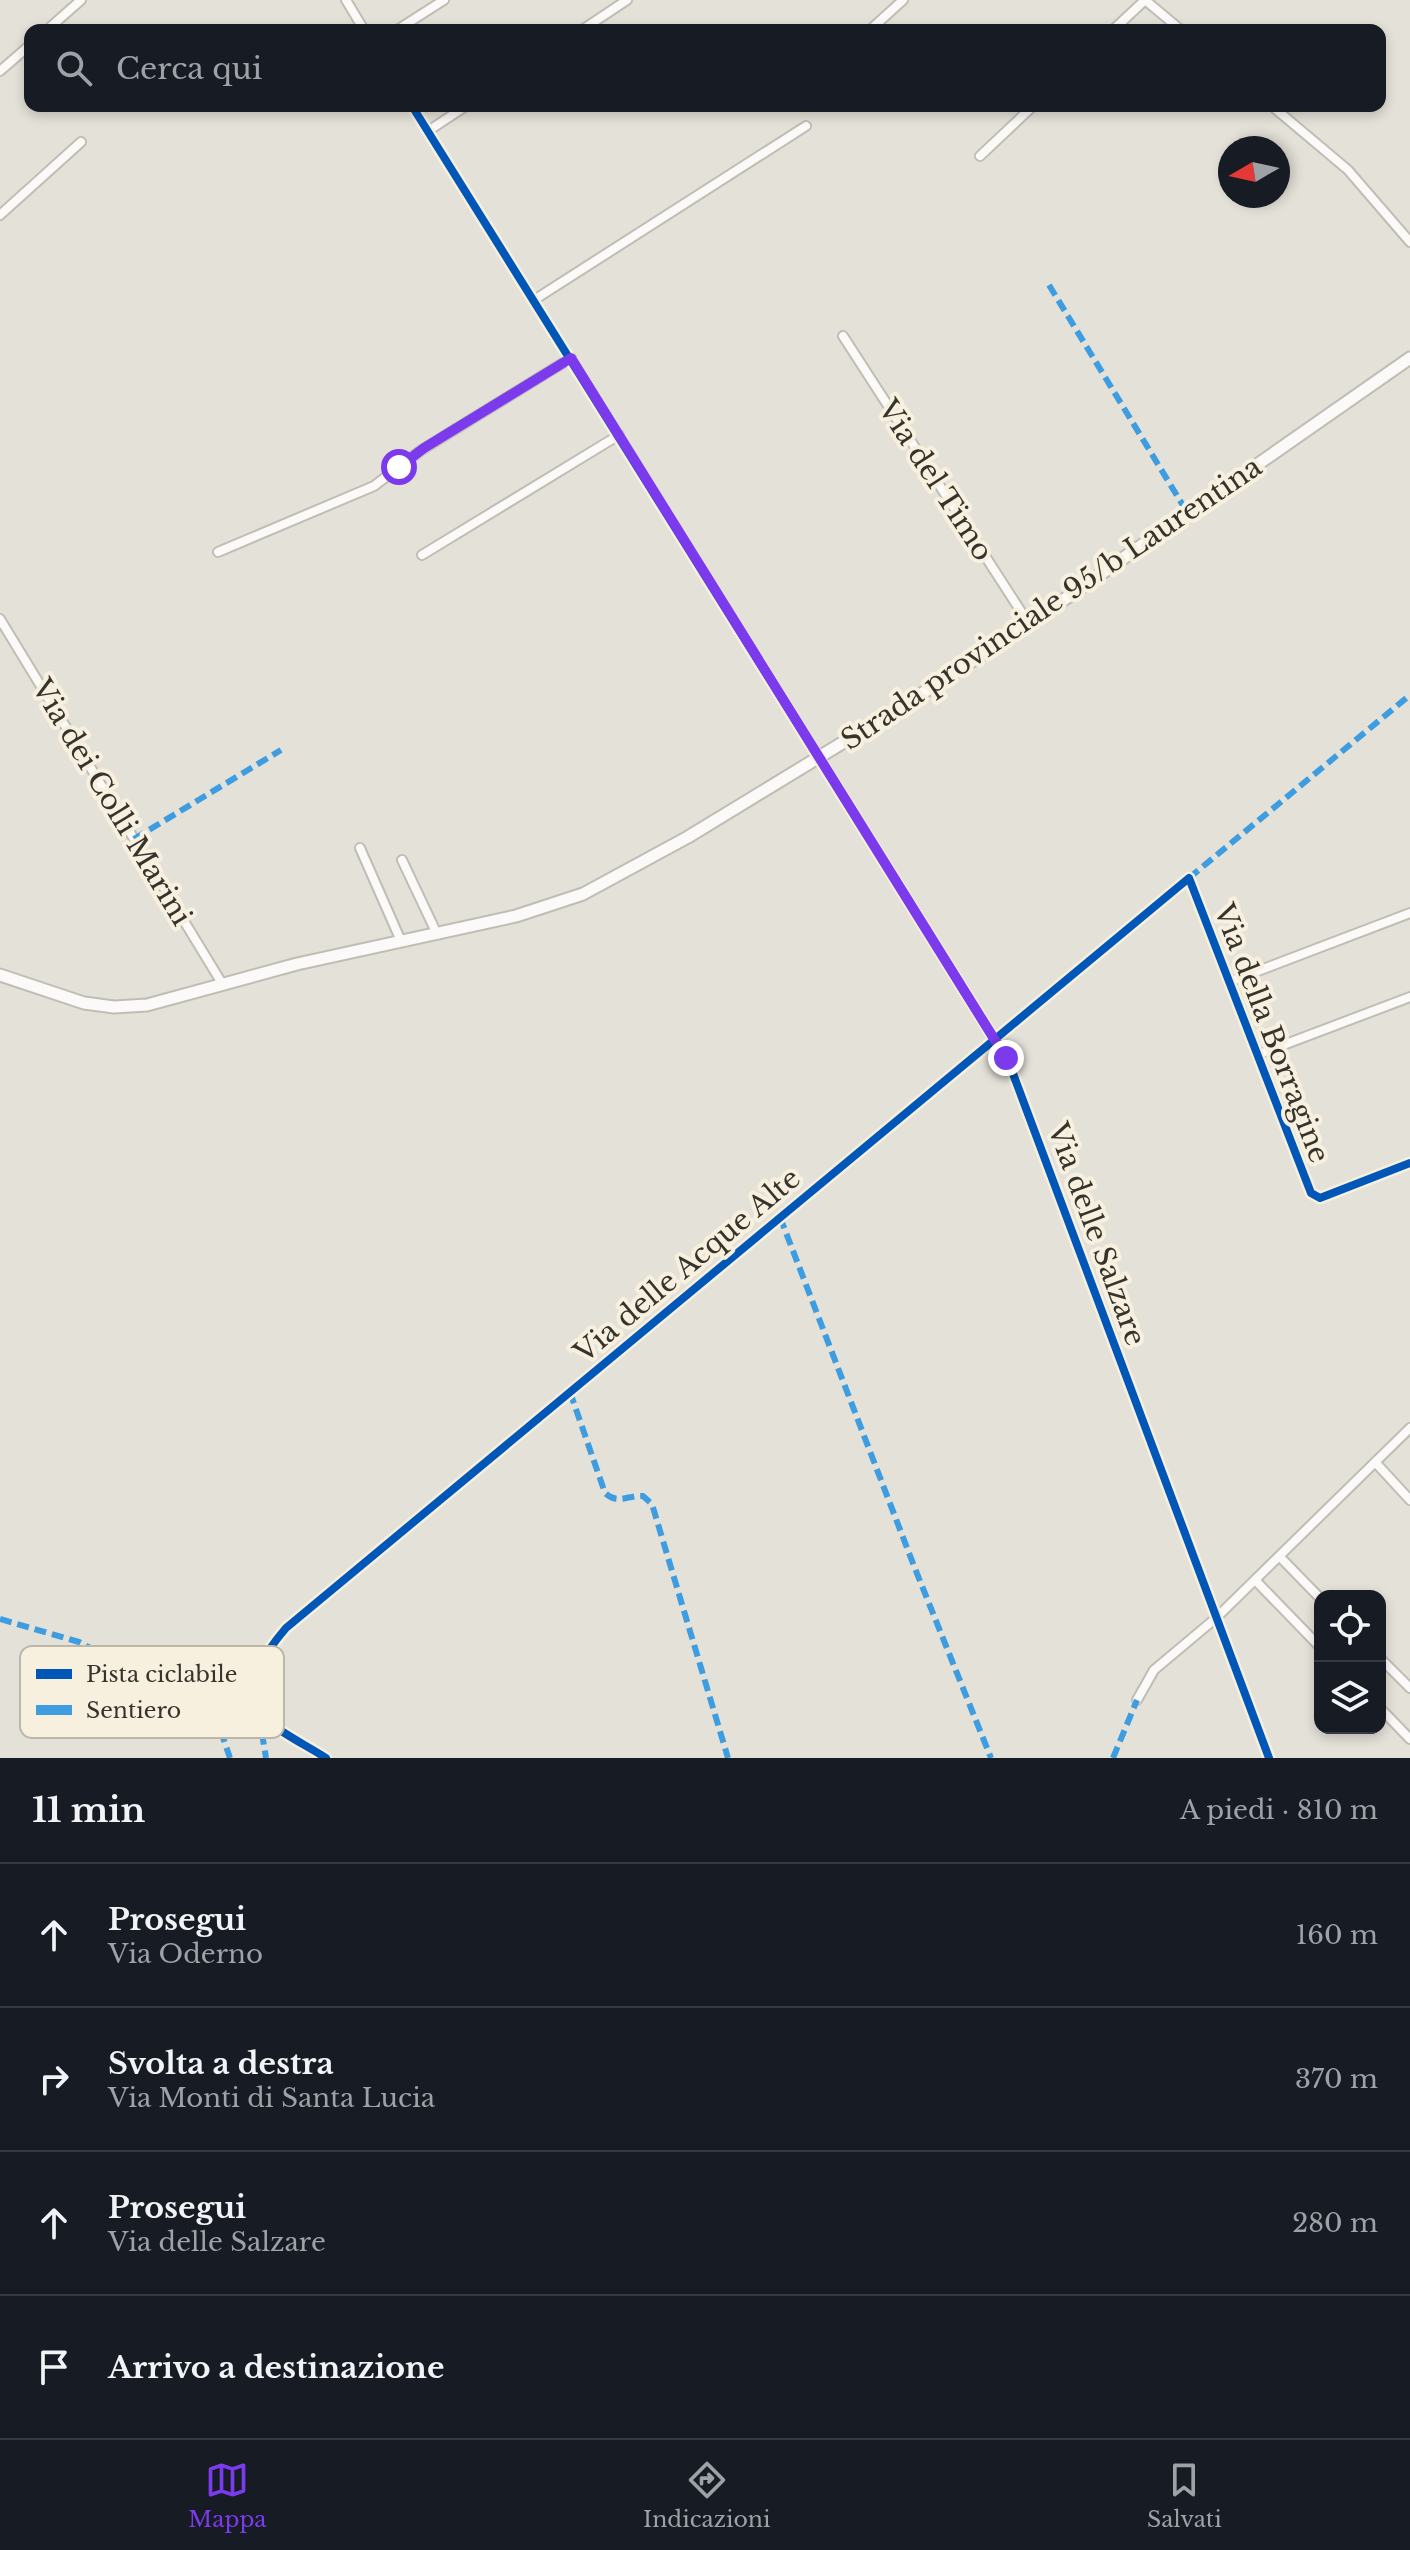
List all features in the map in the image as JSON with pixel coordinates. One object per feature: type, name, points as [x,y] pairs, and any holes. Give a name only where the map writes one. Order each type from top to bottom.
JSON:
[{"type":"main road","name":"Strada provinciale 95/b Laurentina","points":[[0,975],[73,1001],[107,1007],[155,1004],[297,964],[516,916],[583,894],[688,837],[819,758],[1029,624],[1410,358]]},
{"type":"street","points":[[54,24],[81,0]]},
{"type":"street","points":[[346,0],[360,24]]},
{"type":"street","points":[[406,24],[444,0]]},
{"type":"street","points":[[591,24],[627,0]]},
{"type":"street","points":[[877,24],[903,0]]},
{"type":"street","points":[[1119,24],[1145,0],[1174,24]]},
{"type":"street","points":[[0,71],[24,50]]},
{"type":"street","name":"Via delle Salzare","points":[[416,112],[994,1039],[1019,1085],[1269,1758]]},
{"type":"street","points":[[428,131],[457,112]]},
{"type":"street","points":[[980,156],[1027,112]]},
{"type":"street","points":[[1279,112],[1348,170],[1410,242]]},
{"type":"street","points":[[534,300],[806,126]]},
{"type":"street","points":[[0,215],[81,142]]},
{"type":"street","name":"Via del Timo","points":[[843,336],[1029,624]]},
{"type":"street","points":[[218,552],[374,486],[424,448],[571,358]]},
{"type":"street","points":[[422,555],[619,435]]},
{"type":"street","name":"Via dei Colli Marini","points":[[0,619],[223,985]]},
{"type":"street","points":[[360,848],[401,941]]},
{"type":"street","points":[[402,860],[437,934]]},
{"type":"street","name":"Via delle Acque Alte","points":[[273,1646],[297,1619],[1189,878]]},
{"type":"street","name":"Via della Borragine","points":[[1189,878],[1310,1191],[1315,1197],[1322,1197],[1410,1163]]},
{"type":"street","points":[[1229,982],[1410,913]]},
{"type":"street","points":[[1257,1055],[1410,997]]},
{"type":"street","points":[[1137,1700],[1152,1673],[1216,1618],[1410,1428]]},
{"type":"street","points":[[1375,1462],[1410,1500]]},
{"type":"street","points":[[1279,1556],[1314,1592]]},
{"type":"street","points":[[1255,1580],[1314,1641]]},
{"type":"street","points":[[1384,1662],[1410,1688]]},
{"type":"street","points":[[1386,1714],[1410,1739]]},
{"type":"street","name":"Via delle Acque Alte","points":[[284,1731],[326,1758]]},
{"type":"marked path","points":[[1049,285],[1187,512]]},
{"type":"marked path","points":[[1189,878],[1410,695]]},
{"type":"marked path","points":[[134,839],[281,750]]},
{"type":"marked path","points":[[780,1217],[991,1758]]},
{"type":"marked path","points":[[570,1392],[605,1493],[618,1499],[643,1496],[652,1504],[728,1758]]},
{"type":"marked path","points":[[0,1619],[86,1646]]},
{"type":"marked path","points":[[1113,1758],[1137,1700]]},
{"type":"marked path","points":[[223,1738],[230,1758]]},
{"type":"marked path","points":[[263,1738],[266,1758]]},
{"type":"cycle path","points":[[416,112],[1009,1063],[1269,1758]]},
{"type":"cycle path","points":[[272,1646],[286,1628],[1189,878],[1311,1193],[1320,1198],[1410,1163]]},
{"type":"cycle path","points":[[284,1732],[326,1758]]},
{"type":"route","points":[[399,467],[424,448],[571,358],[1006,1058]]}]
